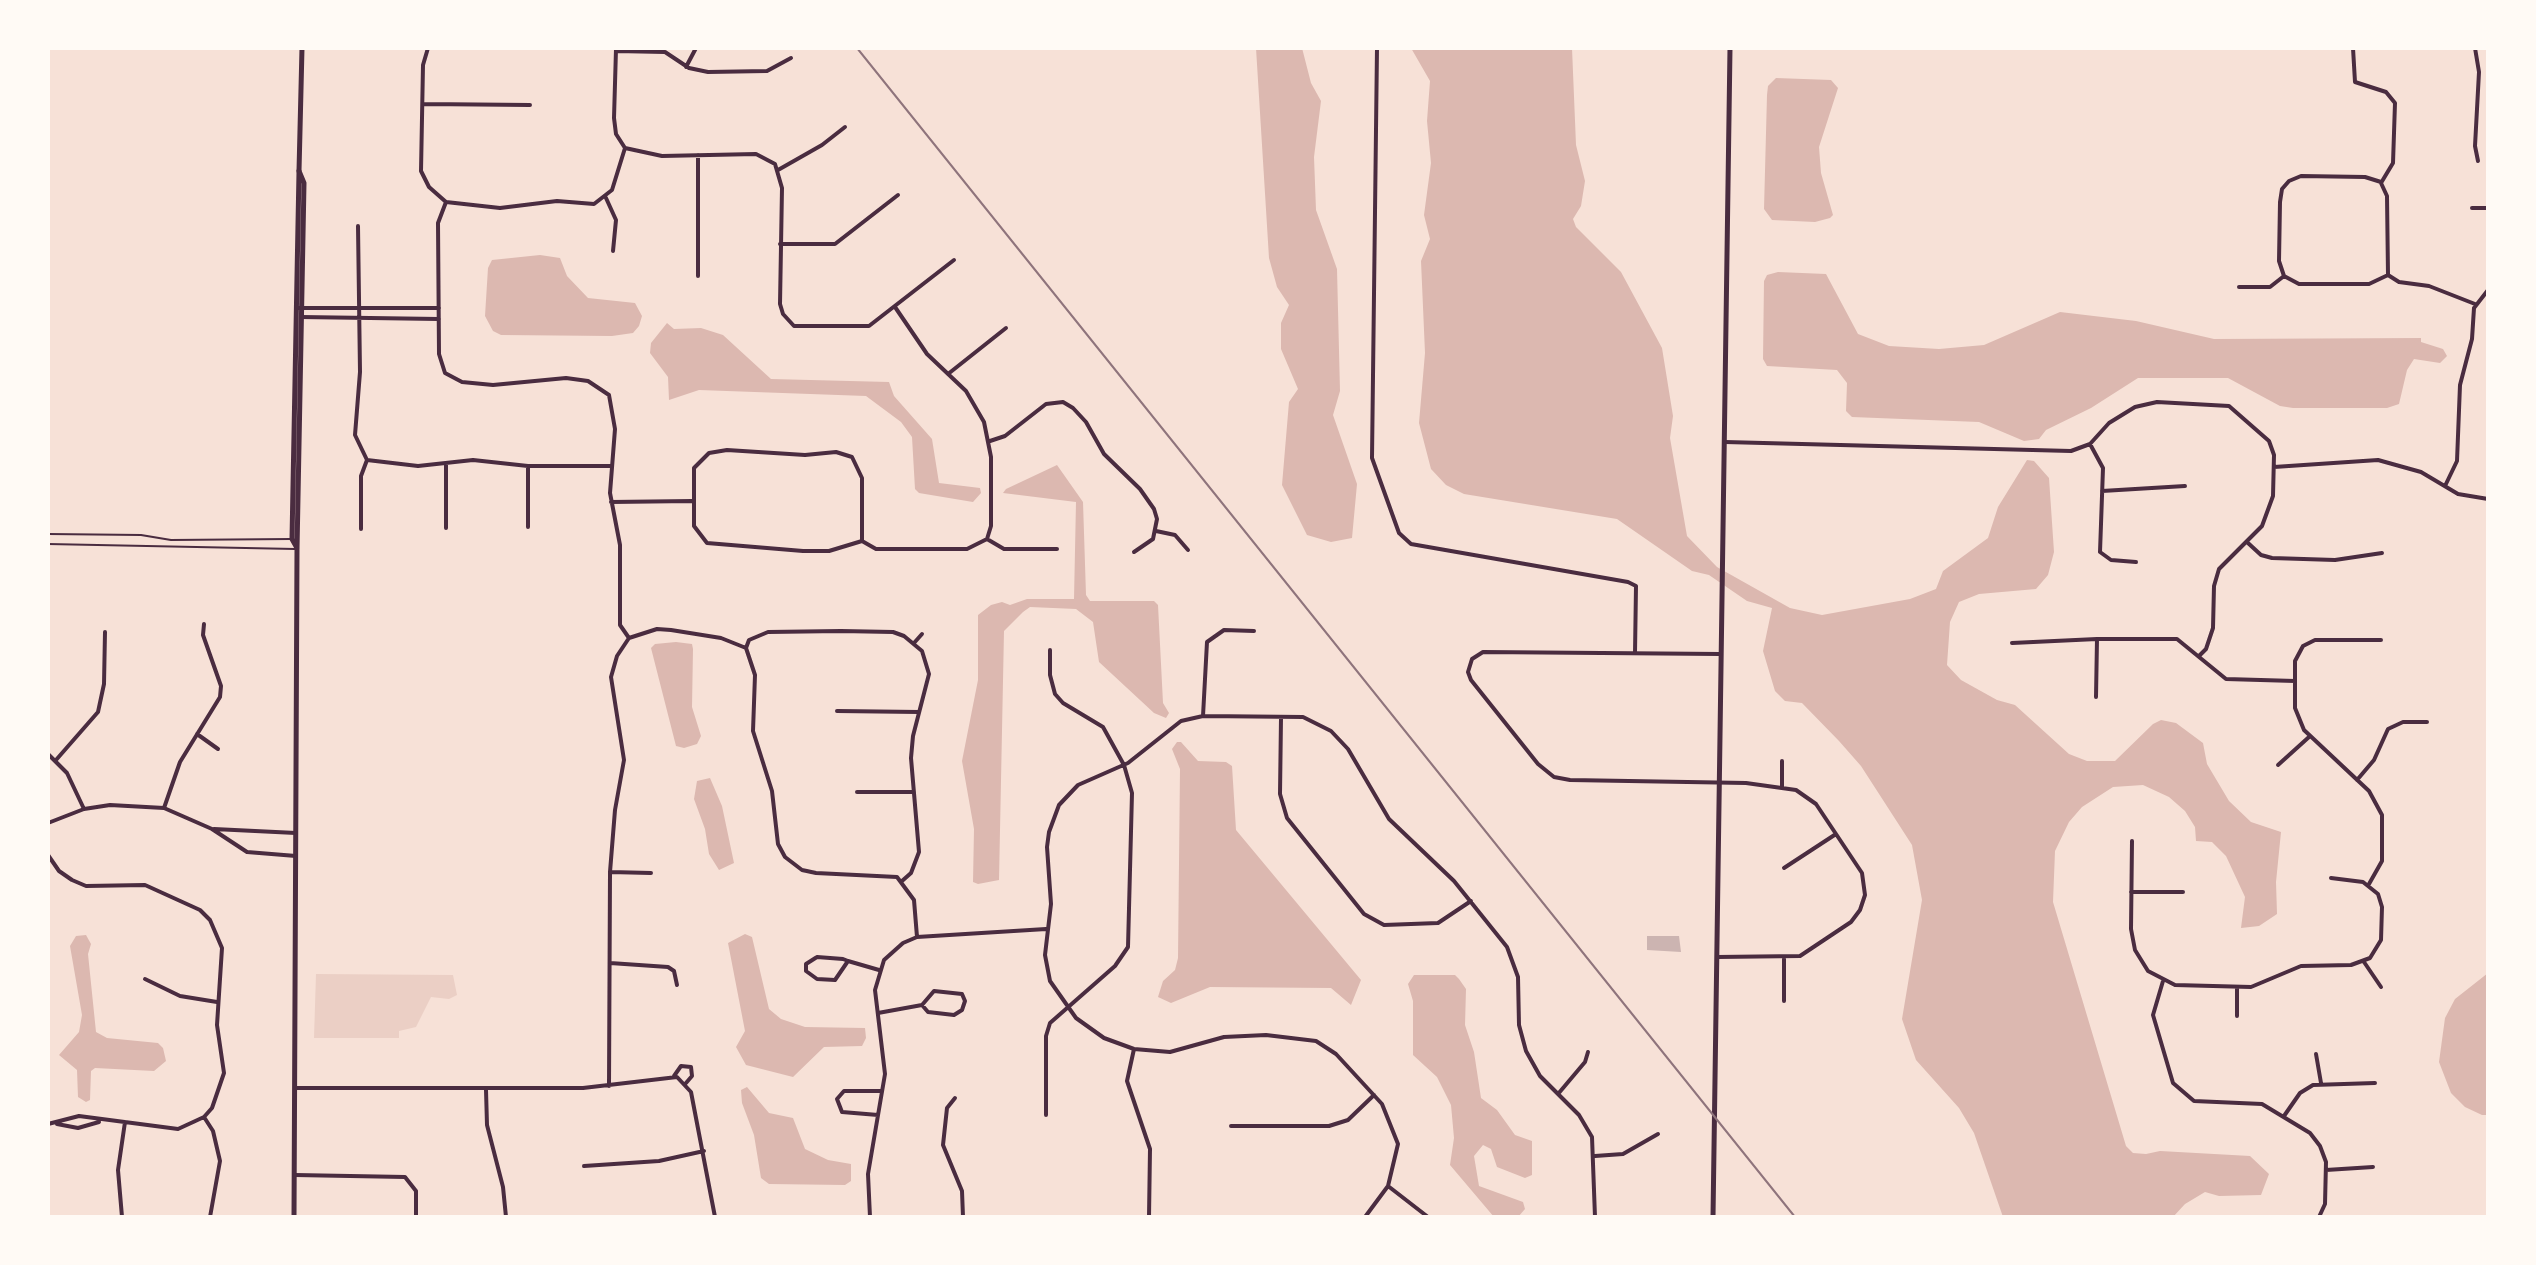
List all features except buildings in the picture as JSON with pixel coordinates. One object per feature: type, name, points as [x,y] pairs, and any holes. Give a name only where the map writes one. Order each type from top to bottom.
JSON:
[{"type":"main road","points":[[297,549],[292,539],[304,183],[299,171],[302,48]]},
{"type":"main road","points":[[1713,1217],[1730,48]]},
{"type":"main road","points":[[294,1217],[297,549],[300,538],[298,317]]},
{"type":"street","points":[[428,48],[423,65],[421,171],[429,187],[446,202],[500,208],[557,201],[594,204],[606,198],[625,148]]},
{"type":"street","points":[[686,67],[696,48]]},
{"type":"street","points":[[1377,48],[1372,458],[1399,533],[1411,544],[1636,586],[1635,653]]},
{"type":"street","points":[[2353,48],[2355,82],[2386,92],[2395,103],[2393,163],[2381,183]]},
{"type":"street","points":[[2475,48],[2479,72],[2475,146],[2478,161]]},
{"type":"street","points":[[791,58],[779,66],[757,72],[708,72],[686,67],[665,52],[616,49],[616,134],[625,148],[647,155],[756,154],[769,159],[778,170],[782,188],[780,304],[788,321],[805,327],[869,326],[954,260]]},
{"type":"street","points":[[424,104],[530,105]]},
{"type":"street","points":[[778,170],[822,145],[845,127]]},
{"type":"street","points":[[698,155],[698,276]]},
{"type":"street","points":[[2305,176],[2365,177],[2381,183],[2388,199],[2388,275],[2369,284],[2299,284],[2284,276],[2279,261],[2280,202],[2286,184],[2305,176]]},
{"type":"street","points":[[780,244],[835,244],[898,195]]},
{"type":"street","points":[[606,198],[616,220],[613,251]]},
{"type":"street","points":[[446,202],[438,223],[442,369],[462,382],[493,385],[566,378],[600,386],[609,395],[615,429],[610,502],[620,545],[620,625],[629,638]]},
{"type":"street","points":[[2472,208],[2488,208]]},
{"type":"street","points":[[358,226],[360,372],[355,435],[367,460],[360,484],[361,529]]},
{"type":"street","points":[[2388,275],[2399,282],[2429,286],[2475,304]]},
{"type":"street","points":[[2239,287],[2270,287],[2284,276]]},
{"type":"street","points":[[2445,486],[2457,461],[2460,385],[2472,339],[2475,304],[2488,290]]},
{"type":"street","points":[[862,541],[862,478],[856,462],[843,453],[805,455],[749,449],[717,451],[702,458],[694,468],[694,526],[707,543],[816,551],[862,541],[876,549],[967,549],[987,539],[991,526],[990,441],[979,412],[966,391],[927,354],[895,307]]},
{"type":"street","points":[[299,308],[439,308]]},
{"type":"street","points":[[298,317],[439,319]]},
{"type":"street","points":[[948,374],[1006,328]]},
{"type":"street","points":[[990,441],[1005,436],[1046,404],[1063,402],[1086,422],[1110,461],[1140,489],[1154,509],[1156,531],[1148,545],[1134,552]]},
{"type":"street","points":[[1725,442],[2071,451],[2090,444],[2109,423],[2135,407],[2157,402],[2222,403],[2235,409],[2264,434],[2272,448],[2274,467],[2268,516],[2248,543],[2223,562],[2215,577],[2213,628],[2206,649],[2199,656]]},
{"type":"street","points":[[2090,444],[2102,462],[2100,552],[2111,560],[2136,562]]},
{"type":"street","points":[[367,460],[400,466],[473,460],[528,466],[612,466]]},
{"type":"street","points":[[2274,467],[2378,460],[2407,466],[2469,497],[2488,499]]},
{"type":"street","points":[[446,464],[446,528]]},
{"type":"street","points":[[528,466],[528,527]]},
{"type":"street","points":[[2102,491],[2185,486]]},
{"type":"street","points":[[610,502],[692,501]]},
{"type":"street","points":[[1156,531],[1175,535],[1188,550]]},
{"type":"street","points":[[987,539],[1004,549],[1057,549]]},
{"type":"street","points":[[2248,543],[2261,555],[2272,558],[2335,560],[2382,553]]},
{"type":"street","points":[[164,808],[180,762],[217,705],[221,686],[203,635],[204,624]]},
{"type":"street","points":[[609,1086],[610,872],[615,810],[624,760],[611,677],[617,656],[629,638],[657,629],[671,630],[721,638],[746,648],[755,675],[753,731],[772,791],[778,844],[793,865],[816,873],[882,874],[902,881],[914,900],[917,937]]},
{"type":"street","points":[[1203,716],[1207,642],[1224,630],[1254,631]]},
{"type":"street","points":[[746,648],[758,634],[782,631],[893,632],[922,651],[929,674],[912,747],[919,852],[911,873],[902,881]]},
{"type":"street","points":[[56,760],[98,712],[104,684],[105,632]]},
{"type":"street","points":[[914,643],[922,634]]},
{"type":"street","points":[[2012,643],[2171,638],[2183,642],[2226,679],[2295,681]]},
{"type":"street","points":[[2096,697],[2097,639]]},
{"type":"street","points":[[2368,885],[2382,861],[2383,825],[2374,798],[2309,737],[2297,716],[2295,681],[2297,655],[2309,642],[2381,640]]},
{"type":"street","points":[[1046,1115],[1046,1036],[1050,1023],[1115,966],[1128,947],[1132,793],[1124,765],[1103,727],[1058,699],[1050,675],[1050,650]]},
{"type":"street","points":[[1717,957],[1784,959],[1806,952],[1851,922],[1863,903],[1862,873],[1810,798],[1782,787],[1554,777],[1538,764],[1471,680],[1468,672],[1472,659],[1483,652],[1722,654]]},
{"type":"street","points":[[837,711],[919,712]]},
{"type":"street","points":[[1367,1216],[1388,1186],[1398,1144],[1389,1115],[1336,1054],[1316,1041],[1293,1036],[1224,1037],[1170,1052],[1134,1049],[1092,1030],[1067,1008],[1050,981],[1045,955],[1051,904],[1049,832],[1059,805],[1078,785],[1124,765],[1181,721],[1203,716],[1303,717],[1331,731],[1348,749],[1397,829],[1454,881],[1507,947],[1518,977],[1519,1025],[1526,1051],[1540,1076],[1589,1129],[1595,1156],[1595,1217]]},
{"type":"street","points":[[1281,717],[1280,794],[1287,818],[1364,914],[1384,925],[1438,923],[1471,901]]},
{"type":"street","points":[[2357,780],[2374,760],[2386,730],[2403,722],[2427,722]]},
{"type":"street","points":[[197,734],[218,749]]},
{"type":"street","points":[[2278,765],[2309,737]]},
{"type":"street","points":[[48,754],[75,787],[84,809]]},
{"type":"street","points":[[1782,761],[1782,787]]},
{"type":"street","points":[[857,792],[914,792]]},
{"type":"street","points":[[48,823],[84,809],[110,805],[164,808],[212,829],[247,852],[296,856]]},
{"type":"street","points":[[212,829],[296,833]]},
{"type":"street","points":[[1784,868],[1836,834]]},
{"type":"street","points":[[2132,841],[2131,892],[2135,950],[2148,971],[2163,981],[2184,987],[2258,986],[2301,966],[2364,962],[2379,947],[2382,934],[2381,901],[2368,885],[2331,878]]},
{"type":"street","points":[[48,855],[59,871],[86,886],[145,885],[200,910],[210,920],[222,948],[217,1002],[223,1082],[204,1117],[178,1129],[125,1122],[100,1122],[78,1128],[48,1124]]},
{"type":"street","points":[[610,872],[651,873]]},
{"type":"street","points":[[2131,892],[2183,892]]},
{"type":"street","points":[[870,1217],[868,1174],[886,1056],[875,990],[879,970],[892,952],[917,937],[1046,929]]},
{"type":"street","points":[[848,961],[835,980],[817,979],[806,974],[806,964],[817,957],[848,961],[879,970]]},
{"type":"street","points":[[1784,959],[1784,1001]]},
{"type":"street","points":[[2364,962],[2381,987]]},
{"type":"street","points":[[610,963],[668,967],[674,971],[677,985]]},
{"type":"street","points":[[145,979],[180,996],[217,1002]]},
{"type":"street","points":[[2163,981],[2153,1015],[2178,1090],[2194,1101],[2255,1103],[2284,1116],[2315,1138],[2324,1154],[2326,1170],[2325,1204],[2319,1217]]},
{"type":"street","points":[[2237,987],[2237,1016]]},
{"type":"street","points":[[878,1013],[922,1005],[934,1014],[954,1015],[962,1010],[965,1001],[957,992],[937,990],[929,994],[922,1005]]},
{"type":"street","points":[[1134,1049],[1127,1081],[1150,1149],[1149,1217]]},
{"type":"street","points":[[1558,1094],[1585,1062],[1588,1052]]},
{"type":"street","points":[[2316,1054],[2321,1083]]},
{"type":"street","points":[[673,1076],[681,1066],[687,1065],[693,1072],[686,1083]]},
{"type":"street","points":[[295,1088],[609,1086],[673,1076],[686,1083],[704,1151],[715,1217]]},
{"type":"street","points":[[2284,1116],[2300,1093],[2321,1083],[2375,1083]]},
{"type":"street","points":[[486,1089],[487,1125],[503,1187],[506,1217]]},
{"type":"street","points":[[878,1115],[842,1112],[837,1099],[844,1091],[882,1091]]},
{"type":"street","points":[[1231,1126],[1329,1126],[1348,1120],[1374,1095]]},
{"type":"street","points":[[955,1098],[947,1108],[943,1145],[962,1191],[963,1217]]},
{"type":"street","points":[[55,1124],[79,1116],[100,1122]]},
{"type":"street","points":[[204,1117],[213,1131],[220,1161],[210,1217]]},
{"type":"street","points":[[122,1217],[118,1170],[125,1122]]},
{"type":"street","points":[[1595,1156],[1623,1154],[1658,1134]]},
{"type":"street","points":[[584,1166],[659,1161],[704,1151]]},
{"type":"street","points":[[2326,1170],[2373,1167]]},
{"type":"street","points":[[295,1175],[405,1177],[416,1191],[416,1217]]},
{"type":"street","points":[[1388,1186],[1428,1217]]},
{"type":"lane","points":[[48,534],[171,540],[300,538]]},
{"type":"lane","points":[[48,544],[297,549]]},
{"type":"shaded area","points":[[1256,48],[1302,48],[1311,83],[1321,101],[1314,157],[1316,210],[1337,269],[1340,391],[1333,415],[1357,484],[1352,538],[1331,542],[1307,535],[1282,485],[1289,402],[1298,389],[1281,349],[1281,323],[1289,305],[1277,287],[1269,258]]},
{"type":"shaded area","points":[[1411,48],[1572,48],[1576,145],[1585,181],[1581,206],[1573,219],[1576,227],[1621,272],[1662,348],[1673,416],[1670,438],[1687,536],[1717,567],[1790,608],[1822,615],[1910,599],[1936,589],[1943,571],[1988,538],[1998,507],[2027,460],[2034,461],[2049,478],[2054,552],[2048,575],[2036,589],[1979,594],[1959,602],[1950,622],[1947,665],[1961,680],[1997,700],[2015,705],[2069,754],[2087,761],[2115,761],[2153,724],[2161,720],[2176,723],[2203,743],[2207,764],[2229,801],[2251,822],[2281,832],[2276,882],[2277,914],[2259,926],[2241,928],[2245,897],[2226,856],[2212,842],[2196,841],[2195,827],[2185,811],[2169,797],[2143,785],[2113,787],[2082,807],[2069,822],[2055,851],[2053,902],[2126,1146],[2133,1153],[2160,1151],[2250,1156],[2269,1174],[2261,1195],[2219,1196],[2205,1192],[2185,1204],[2173,1217],[2003,1217],[1974,1133],[1959,1108],[1916,1060],[1902,1019],[1922,900],[1912,845],[1861,766],[1839,741],[1802,703],[1785,701],[1775,691],[1763,651],[1772,608],[1747,601],[1709,575],[1692,571],[1617,519],[1464,494],[1446,485],[1431,469],[1419,423],[1425,353],[1421,261],[1430,239],[1424,215],[1431,163],[1427,121],[1430,81]]},
{"type":"shaded area","points":[[1776,78],[1831,80],[1838,88],[1819,147],[1821,173],[1833,215],[1830,218],[1815,222],[1772,220],[1764,209],[1767,95],[1768,86]]},
{"type":"shaded area","points":[[540,255],[560,258],[567,276],[588,298],[635,303],[642,316],[639,326],[633,333],[612,336],[501,335],[493,331],[485,316],[488,268],[492,260]]},
{"type":"shaded area","points":[[1778,272],[1826,274],[1858,334],[1889,346],[1939,349],[1984,345],[2060,312],[2136,321],[2214,339],[2421,338],[2421,342],[2443,349],[2447,356],[2440,363],[2414,359],[2407,370],[2399,404],[2387,408],[2293,408],[2280,406],[2228,378],[2138,378],[2091,408],[2046,430],[2039,439],[2024,441],[1979,422],[1852,417],[1846,411],[1847,383],[1837,370],[1767,366],[1763,359],[1764,281],[1767,275]]},
{"type":"shaded area","points":[[667,323],[674,329],[701,328],[723,335],[771,379],[889,382],[894,396],[932,439],[939,483],[980,488],[981,493],[973,502],[919,493],[915,489],[912,437],[901,422],[866,396],[699,390],[669,400],[668,377],[650,353],[651,343]]},
{"type":"shaded area","points":[[1057,465],[1083,502],[1086,595],[1090,601],[1154,601],[1158,605],[1163,703],[1169,713],[1166,718],[1154,713],[1099,662],[1093,622],[1076,609],[1030,607],[1023,612],[1004,631],[999,880],[978,884],[973,882],[974,829],[962,761],[978,680],[978,615],[991,605],[1002,602],[1010,605],[1027,599],[1074,599],[1076,502],[1003,493]]},
{"type":"shaded area","points":[[655,644],[692,644],[692,707],[701,736],[697,744],[684,748],[676,746],[651,648]]},
{"type":"shaded area","points":[[1177,742],[1181,742],[1198,761],[1226,762],[1232,766],[1236,830],[1361,980],[1351,1005],[1331,988],[1210,987],[1171,1003],[1158,997],[1163,981],[1175,970],[1178,958],[1180,769],[1172,749]]},
{"type":"shaded area","points":[[710,778],[722,806],[734,863],[719,870],[709,854],[705,829],[694,799],[697,781]]},
{"type":"shaded area","points":[[745,934],[752,937],[769,1009],[781,1019],[805,1027],[865,1028],[866,1038],[862,1046],[824,1047],[793,1077],[746,1065],[736,1047],[745,1031],[728,943]]},
{"type":"shaded area","points":[[86,935],[91,944],[88,954],[96,1032],[107,1038],[158,1043],[163,1048],[166,1061],[154,1071],[95,1068],[91,1071],[90,1100],[86,1102],[78,1097],[77,1070],[59,1055],[79,1032],[82,1015],[70,946],[76,936]]},
{"type":"shaded area","points":[[2488,973],[2488,1115],[2482,1115],[2465,1107],[2451,1093],[2439,1062],[2445,1018],[2455,999]]},
{"type":"shaded area","points":[[316,974],[453,975],[457,995],[449,999],[431,997],[416,1027],[399,1031],[399,1038],[314,1038]]},
{"type":"shaded area","points":[[1414,975],[1455,975],[1459,979],[1466,989],[1465,1025],[1474,1052],[1481,1098],[1497,1110],[1515,1135],[1532,1141],[1532,1175],[1525,1178],[1497,1167],[1491,1149],[1483,1145],[1474,1156],[1479,1186],[1523,1202],[1525,1209],[1518,1217],[1494,1217],[1450,1165],[1454,1138],[1451,1105],[1437,1077],[1413,1055],[1413,1001],[1408,984]]},
{"type":"shaded area","points":[[747,1087],[769,1113],[793,1118],[805,1149],[828,1160],[851,1164],[851,1181],[845,1185],[769,1184],[761,1178],[754,1135],[742,1103],[741,1090]]},
{"type":"railway","points":[[857,48],[1795,1217]]}]
